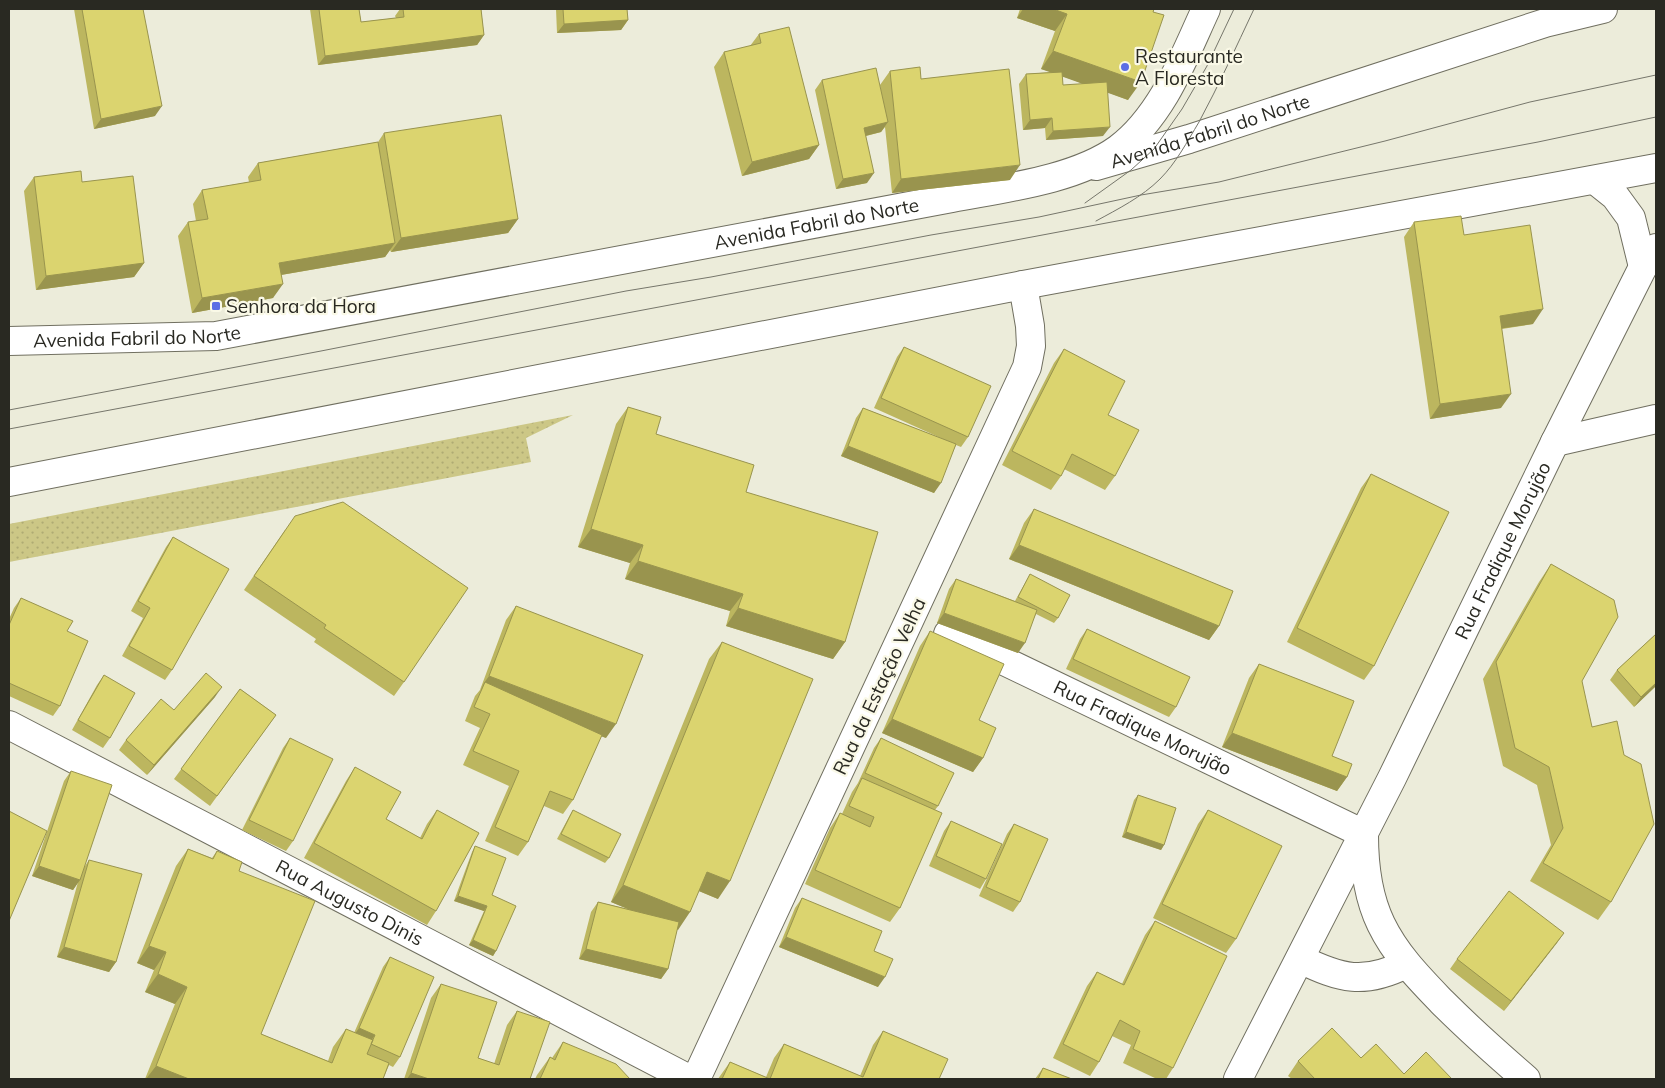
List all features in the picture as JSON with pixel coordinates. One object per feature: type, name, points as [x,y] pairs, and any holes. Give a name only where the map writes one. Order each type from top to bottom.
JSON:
[{"type":"street","points":[[1060,176],[1103,158],[1119,148],[1135,134],[1166,93],[1206,9]]},
{"type":"street","name":"Avenida Fabril do Norte","points":[[9,341],[216,336],[1060,176],[1189,139],[1545,23],[1603,9]]},
{"type":"street","points":[[9,482],[1023,285],[1656,168]]},
{"type":"street","name":"Rua Fradique Morujão","points":[[1238,1079],[1364,834],[1555,442],[1650,257],[1631,218],[1615,196],[1595,180]]},
{"type":"street","name":"Rua da Estação Velha","points":[[696,1079],[1028,367],[1031,346],[1030,326],[1023,285]]},
{"type":"street","points":[[1555,442],[1656,419]]},
{"type":"street","name":"Rua Fradique Morujão","points":[[948,634],[1364,834]]},
{"type":"street","name":"Rua Augusto Dinis","points":[[9,725],[689,1079]]},
{"type":"street","name":"Rua Fradique Morujão","points":[[1364,834],[1364,863],[1371,897],[1381,923],[1406,964],[1475,1036],[1526,1079]]},
{"type":"street","points":[[1300,959],[1327,972],[1346,977],[1370,977],[1390,972],[1406,964]]},
{"type":"shaded area","points":[[573,415],[526,438],[531,462],[9,562],[9,524]]},
{"type":"building","points":[[82,9],[143,9],[162,106],[101,119]]},
{"type":"building","points":[[319,9],[359,9],[361,22],[404,17],[403,9],[481,9],[484,35],[325,56]]},
{"type":"building","points":[[563,9],[627,9],[628,20],[564,24]]},
{"type":"building","points":[[1053,9],[1154,9],[1153,12],[1164,15],[1141,82],[1053,51],[1067,14]]},
{"type":"building","points":[[789,27],[819,145],[752,162],[724,52],[761,43],[759,34]]},
{"type":"building","points":[[920,67],[921,79],[1009,69],[1020,165],[901,179],[890,71]]},
{"type":"building","points":[[876,68],[888,122],[864,128],[874,173],[843,179],[822,80]]},
{"type":"building","points":[[1062,72],[1063,85],[1107,82],[1110,127],[1053,131],[1052,118],[1030,120],[1026,74]]},
{"type":"building","points":[[501,115],[518,219],[401,238],[384,133]]},
{"type":"building","points":[[378,142],[395,243],[279,263],[283,284],[202,298],[188,222],[208,219],[202,190],[261,180],[258,163]]},
{"type":"building","points":[[81,171],[82,182],[133,176],[144,263],[46,276],[34,177]]},
{"type":"building","points":[[1461,216],[1464,235],[1530,225],[1543,309],[1500,316],[1511,394],[1440,404],[1414,222]]},
{"type":"building","points":[[904,347],[991,386],[968,437],[881,398]]},
{"type":"building","points":[[1064,349],[1125,381],[1108,415],[1139,430],[1115,476],[1072,454],[1061,476],[1012,451]]},
{"type":"building","points":[[628,407],[661,417],[656,434],[754,465],[746,492],[878,532],[845,642],[738,608],[743,594],[638,561],[643,545],[591,529]]},
{"type":"building","points":[[863,408],[956,444],[941,483],[848,446]]},
{"type":"building","points":[[1371,474],[1449,512],[1374,666],[1297,628]]},
{"type":"building","points":[[343,502],[468,588],[404,682],[324,628],[326,625],[254,576],[295,516]]},
{"type":"building","points":[[1034,509],[1233,591],[1219,626],[1019,545]]},
{"type":"building","points":[[173,537],[229,569],[172,670],[129,646],[150,608],[138,601]]},
{"type":"building","points":[[1551,564],[1614,600],[1618,617],[1582,681],[1592,727],[1617,721],[1624,755],[1641,764],[1654,824],[1611,902],[1543,863],[1563,828],[1549,767],[1515,748],[1496,662]]},
{"type":"building","points":[[1030,574],[1070,595],[1058,618],[1018,597]]},
{"type":"building","points":[[956,579],[1037,610],[1025,643],[944,613]]},
{"type":"building","points":[[21,598],[73,621],[67,631],[88,641],[60,706],[9,683],[9,625]]},
{"type":"building","points":[[516,606],[643,655],[616,724],[489,676]]},
{"type":"building","points":[[1087,629],[1190,677],[1176,707],[1073,659]]},
{"type":"building","points":[[930,631],[1004,664],[979,720],[996,728],[983,758],[892,719]]},
{"type":"building","points":[[1656,634],[1656,683],[1641,697],[1617,670]]},
{"type":"building","points":[[722,642],[813,679],[730,881],[707,872],[690,912],[623,885]]},
{"type":"building","points":[[1259,664],[1354,701],[1332,756],[1352,764],[1347,777],[1232,733]]},
{"type":"building","points":[[206,673],[222,687],[154,765],[126,740],[161,699],[174,710]]},
{"type":"building","points":[[104,675],[135,693],[110,738],[78,720]]},
{"type":"building","points":[[485,682],[602,735],[573,800],[550,791],[528,842],[495,827],[519,771],[473,751],[490,714],[474,707]]},
{"type":"building","points":[[240,689],[276,715],[217,796],[181,769]]},
{"type":"building","points":[[290,738],[333,759],[293,841],[249,820]]},
{"type":"building","points":[[881,738],[954,773],[938,806],[865,773]]},
{"type":"building","points":[[355,767],[401,792],[386,819],[422,839],[437,810],[479,833],[436,911],[314,843]]},
{"type":"building","points":[[71,771],[112,785],[80,880],[39,866]]},
{"type":"building","points":[[862,778],[942,813],[900,908],[815,870],[840,813],[870,827],[874,817],[849,806]]},
{"type":"building","points":[[1138,795],[1176,808],[1164,845],[1126,832]]},
{"type":"building","points":[[573,810],[621,834],[609,858],[561,834]]},
{"type":"building","points":[[1208,810],[1282,846],[1236,939],[1162,904]]},
{"type":"building","points":[[9,811],[47,831],[9,921]]},
{"type":"building","points":[[951,821],[1002,844],[986,879],[936,856]]},
{"type":"building","points":[[1014,824],[1048,839],[1020,902],[986,887]]},
{"type":"building","points":[[475,846],[506,858],[492,895],[516,906],[496,951],[473,940],[487,906],[458,896]]},
{"type":"building","points":[[188,849],[213,859],[217,851],[242,862],[239,871],[315,901],[261,1034],[332,1063],[346,1029],[373,1040],[367,1054],[389,1063],[383,1079],[189,1079],[156,1066],[187,987],[158,974],[166,952],[149,946]]},
{"type":"building","points":[[89,860],[142,874],[116,962],[64,947]]},
{"type":"building","points":[[1509,891],[1564,933],[1511,1001],[1457,959]]},
{"type":"building","points":[[802,898],[882,931],[874,951],[893,959],[885,977],[786,937]]},
{"type":"building","points":[[598,902],[679,922],[668,969],[586,949]]},
{"type":"building","points":[[1155,921],[1227,956],[1173,1068],[1133,1049],[1140,1031],[1120,1020],[1099,1062],[1063,1044],[1097,972],[1124,985]]},
{"type":"building","points":[[390,957],[434,977],[400,1057],[371,1044],[375,1035],[359,1028]]},
{"type":"building","points":[[441,984],[497,1002],[478,1058],[499,1065],[517,1011],[550,1022],[530,1079],[429,1079],[411,1073]]},
{"type":"building","points":[[1332,1028],[1361,1058],[1376,1044],[1404,1074],[1426,1052],[1452,1079],[1315,1079],[1298,1061]]},
{"type":"building","points":[[883,1031],[948,1059],[939,1079],[770,1079],[784,1044],[863,1077]]},
{"type":"building","points":[[563,1042],[616,1064],[630,1079],[540,1079],[550,1057],[555,1060]]},
{"type":"building","points":[[730,1062],[770,1079],[722,1079]]},
{"type":"building","points":[[1043,1068],[1072,1079],[1038,1079]]},
{"type":"tram line","points":[[1085,203],[1131,170],[1154,149],[1182,109],[1207,66],[1234,9]]},
{"type":"tram line","points":[[1096,221],[1146,191],[1171,166],[1199,122],[1254,9]]},
{"type":"tram line","points":[[9,410],[626,291],[1039,217],[1141,195],[1219,182],[1385,141],[1530,102],[1656,75]]},
{"type":"tram line","points":[[9,429],[1538,142],[1656,117]]},
{"type":"place","name":"Restaurante A Floresta","points":[[1125,67]]},
{"type":"place","name":"Senhora da Hora","points":[[216,306]]}]
